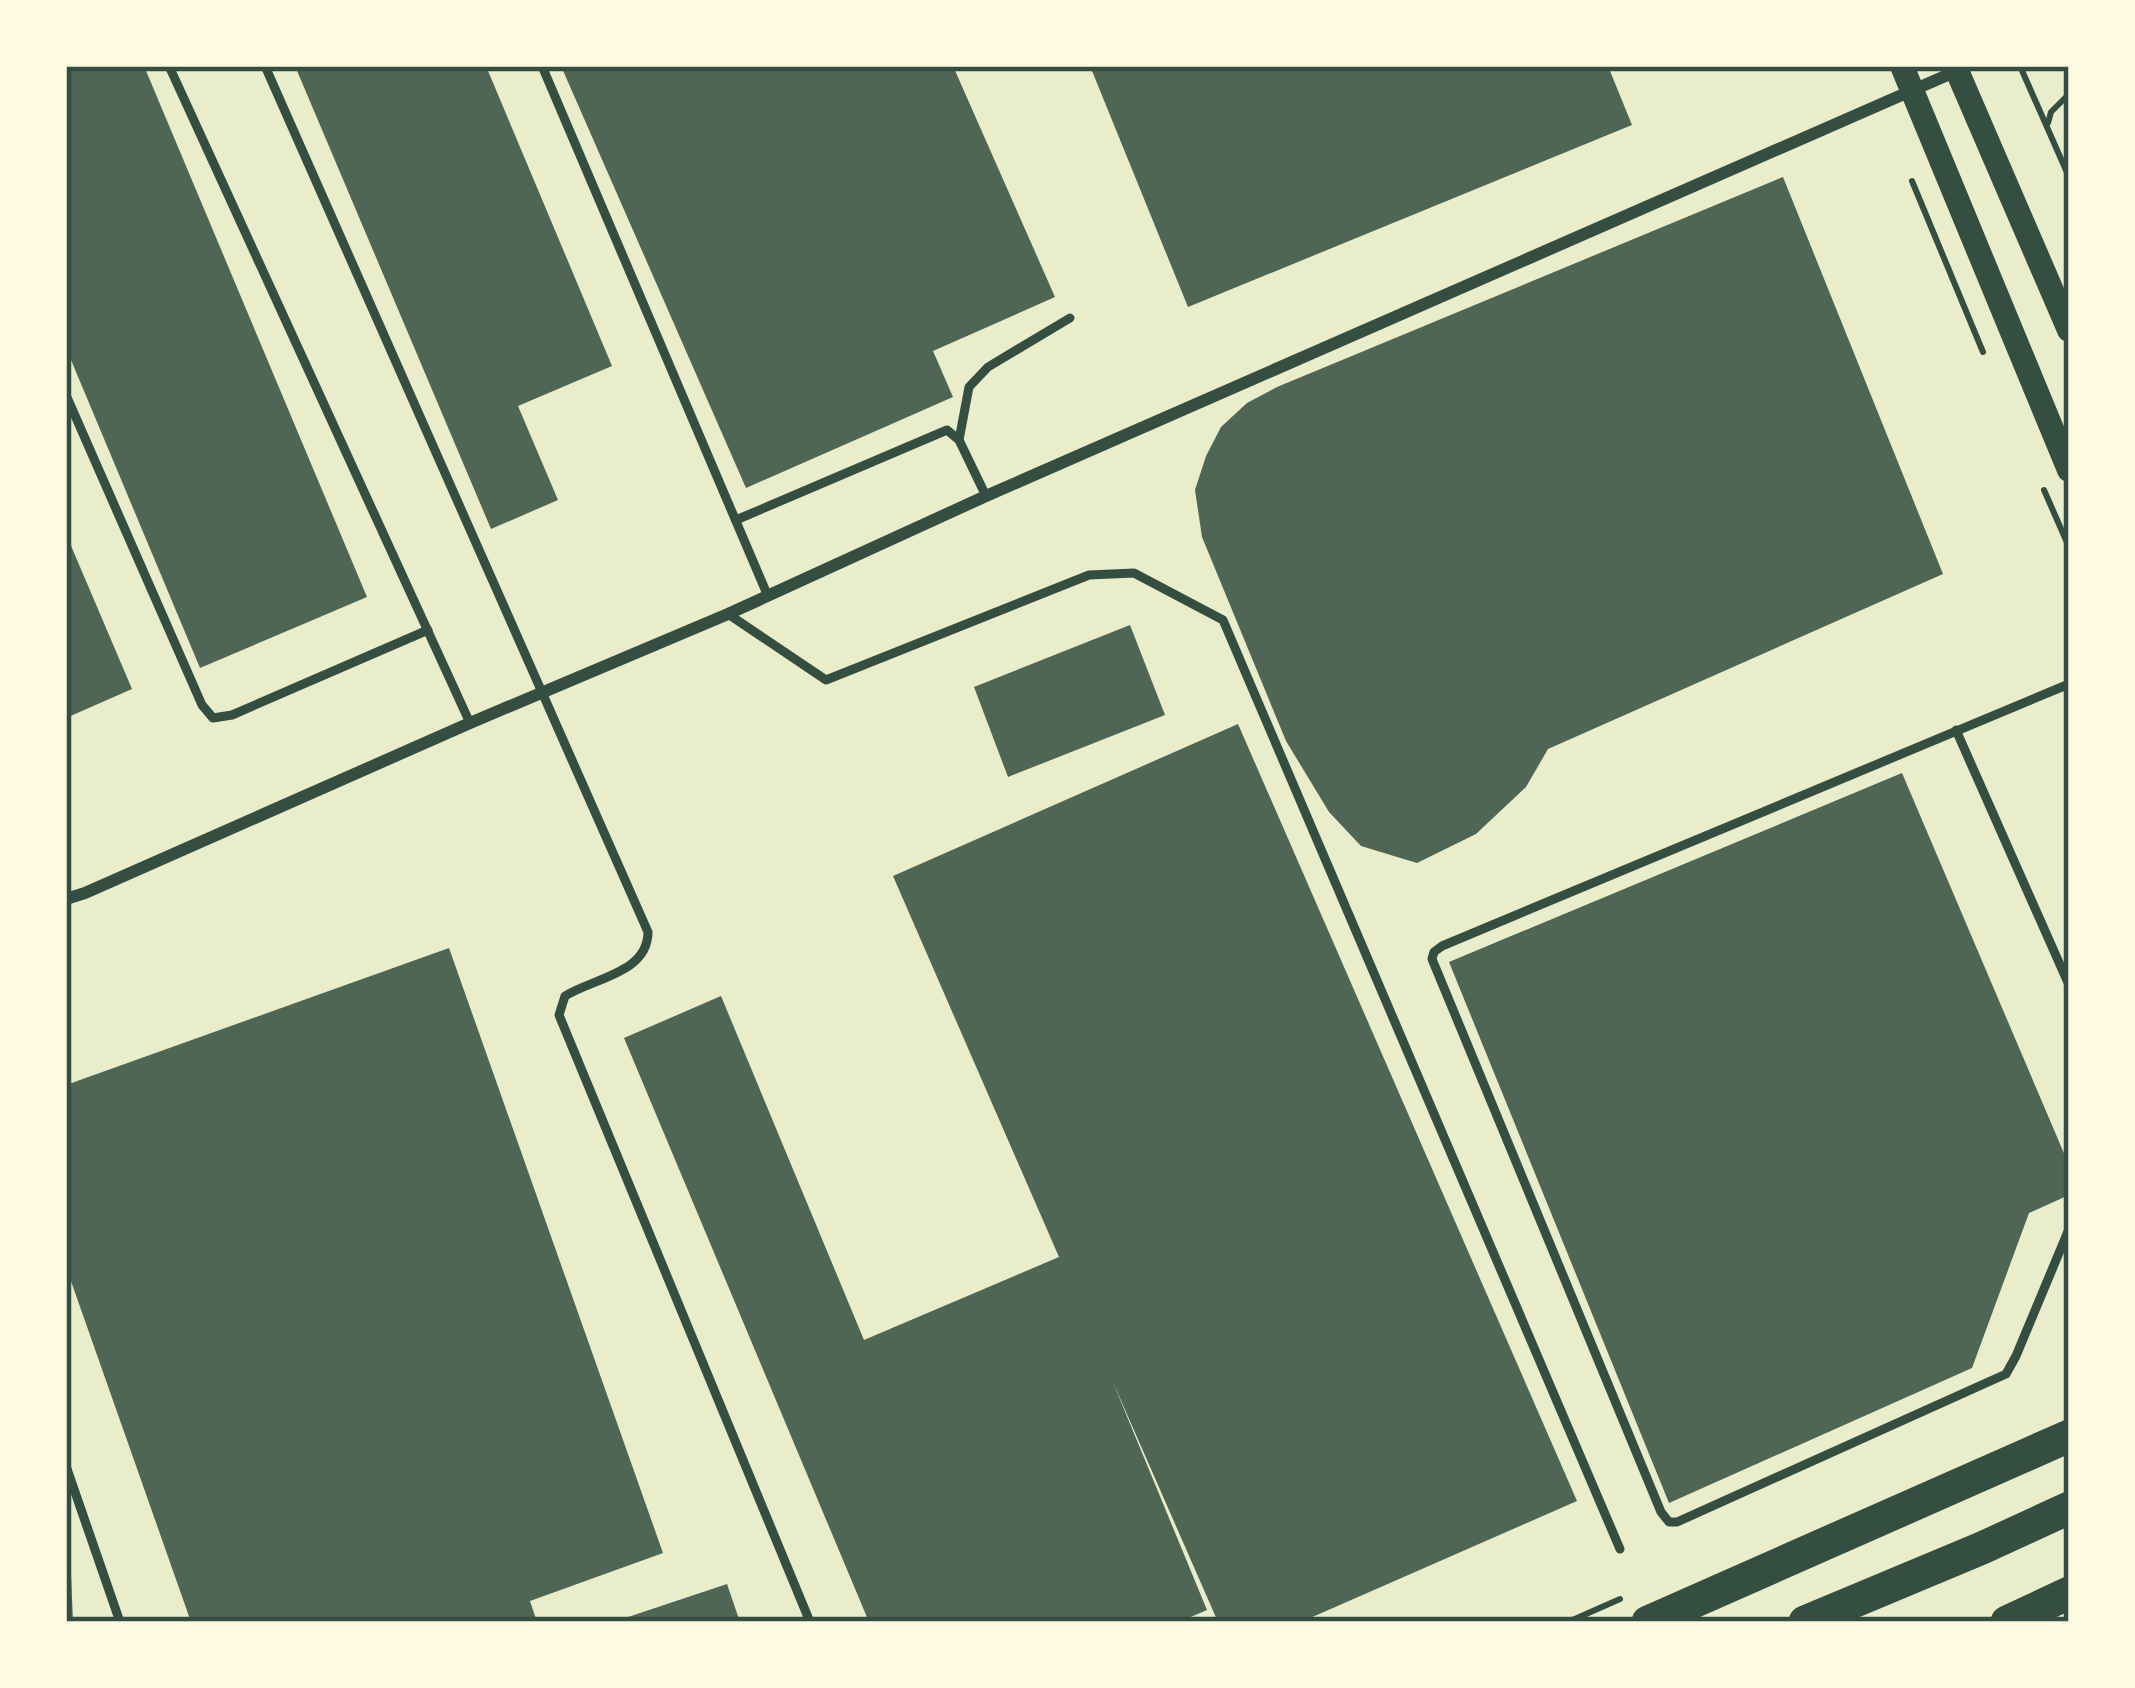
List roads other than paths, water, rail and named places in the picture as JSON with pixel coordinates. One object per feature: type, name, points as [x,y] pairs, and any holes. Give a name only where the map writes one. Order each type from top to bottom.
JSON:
[{"type":"highway","points":[[1648,1622],[2066,1436]]},
{"type":"highway","points":[[1805,1622],[2069,1508]]},
{"type":"highway","points":[[2007,1622],[2069,1594]]},
{"type":"main road","points":[[1902,66],[2069,470]]},
{"type":"main road","points":[[1960,68],[2069,330]]},
{"type":"street","points":[[66,898],[728,614],[1960,68]]},
{"type":"lane","points":[[169,66],[470,723]]},
{"type":"lane","points":[[265,66],[648,932],[642,957],[565,996],[560,1015],[809,1622]]},
{"type":"lane","points":[[542,66],[767,594]]},
{"type":"lane","points":[[959,440],[968,387],[988,367],[1070,318]]},
{"type":"lane","points":[[66,395],[202,705],[213,718],[232,715],[428,630]]},
{"type":"lane","points":[[736,520],[947,430],[959,440],[986,496]]},
{"type":"lane","points":[[728,614],[826,680],[1089,575],[1134,573],[1223,620],[1620,1549]]},
{"type":"lane","points":[[2069,684],[1442,946],[1432,959],[1669,1522],[2006,1374],[2069,1229]]},
{"type":"lane","points":[[1956,730],[2069,985]]},
{"type":"lane","points":[[66,1466],[120,1622]]}]
